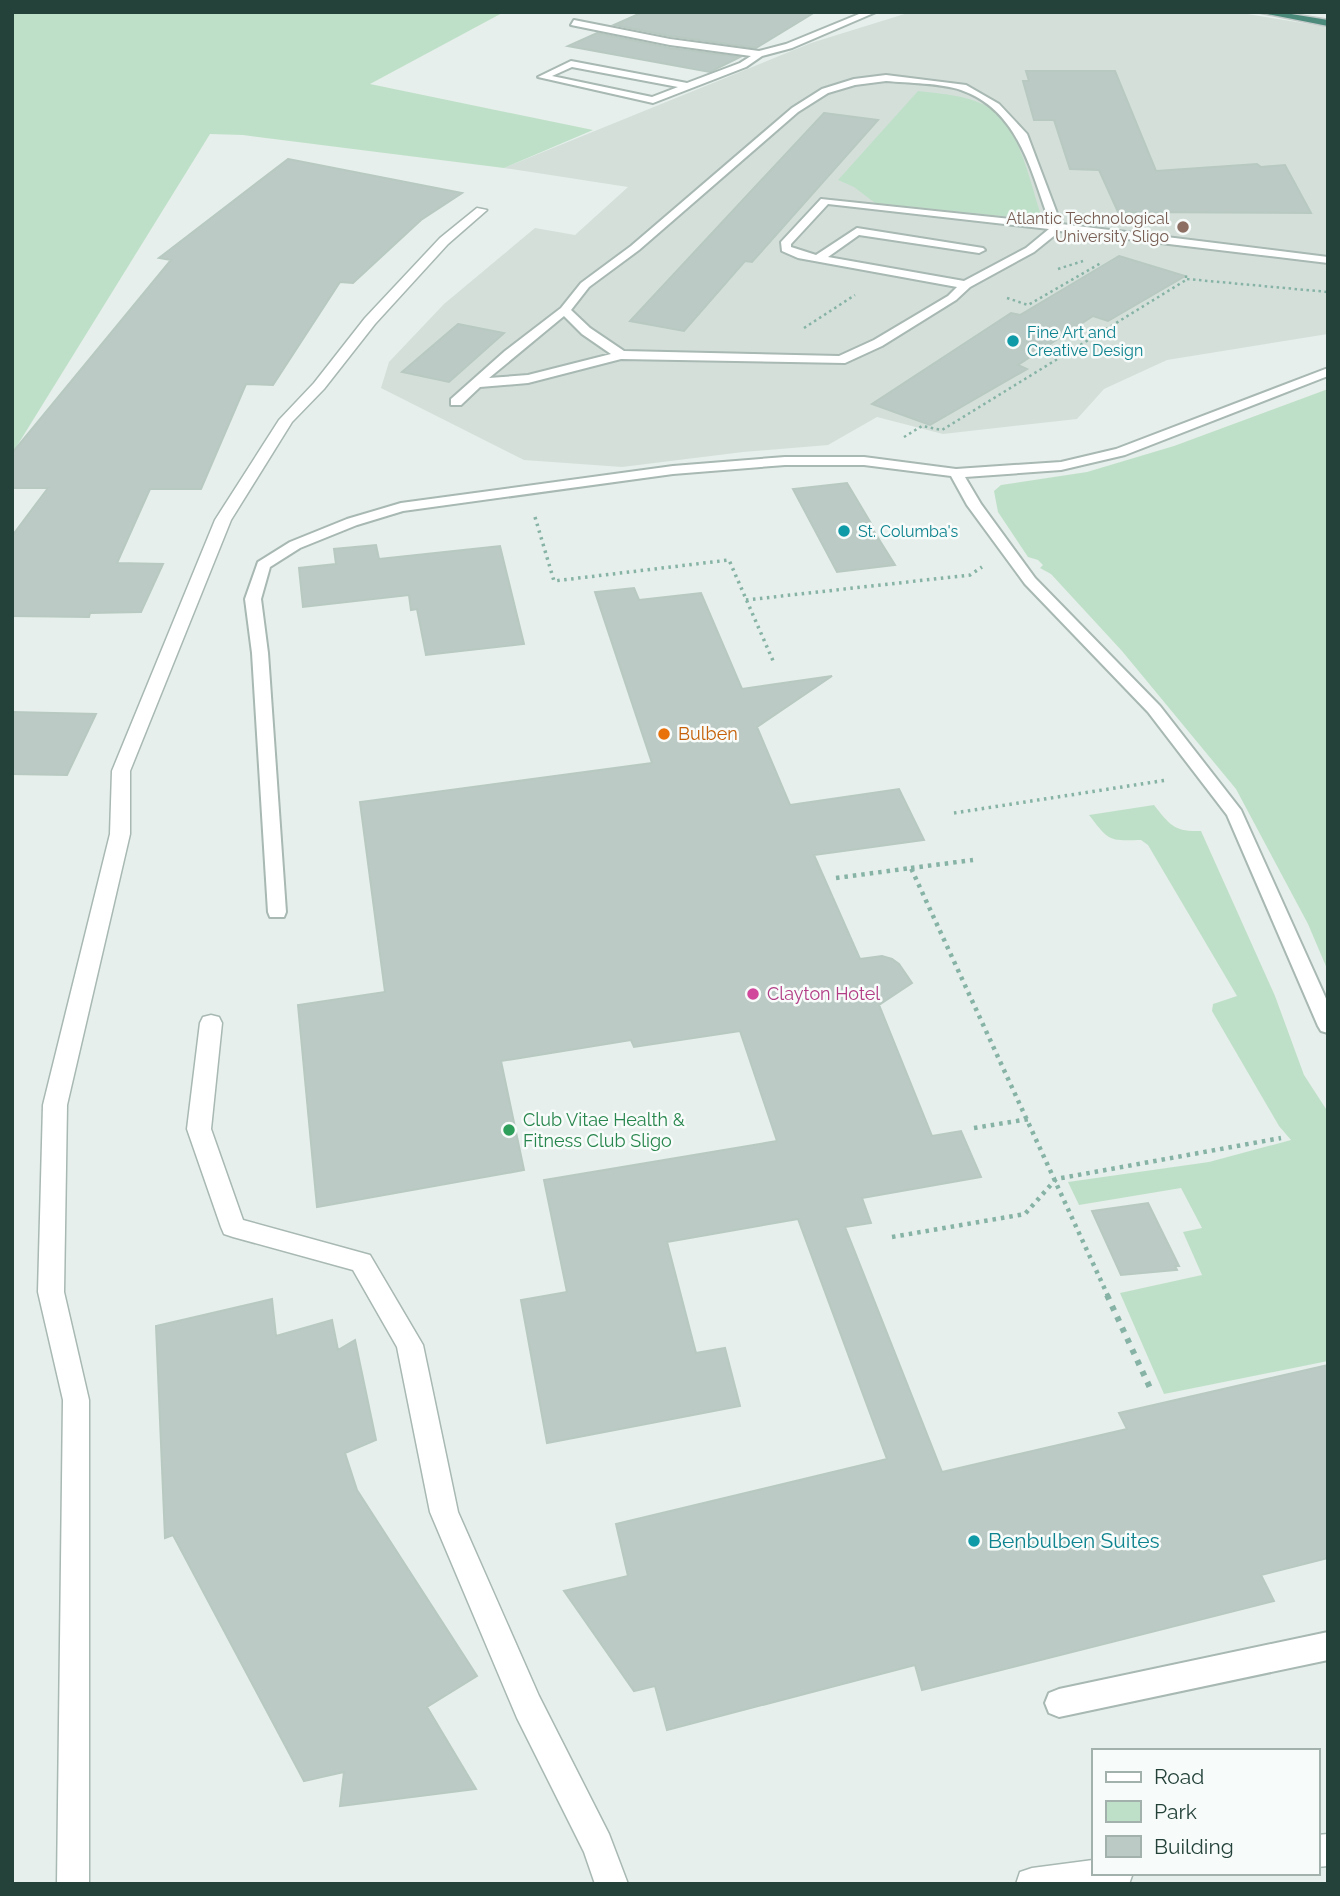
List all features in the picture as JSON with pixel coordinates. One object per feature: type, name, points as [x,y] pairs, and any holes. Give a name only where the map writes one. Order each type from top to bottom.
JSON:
[{"type":"highway","points":[[1261,12],[1328,23]]},
{"type":"street","points":[[73,1884],[76,1401],[51,1292],[55,1105],[120,834],[121,771],[223,520],[286,420],[319,386],[370,321],[444,241],[481,210]]},
{"type":"street","points":[[211,1023],[199,1129],[233,1227],[361,1262],[410,1345],[444,1512],[528,1707],[598,1845],[612,1884]]},
{"type":"street","points":[[1032,1884],[1102,1875]]},
{"type":"lane","points":[[688,86],[571,64],[543,77],[653,100],[743,65],[759,54],[789,46],[872,12]]},
{"type":"lane","points":[[574,23],[670,42],[759,54]]},
{"type":"lane","points":[[456,402],[509,354],[565,310],[585,285],[635,248],[795,110],[825,91],[854,82],[886,78],[963,87],[996,106],[1022,134],[1042,180],[1058,228]]},
{"type":"lane","points":[[966,285],[798,255],[786,249],[785,244],[825,201],[1328,260]]},
{"type":"lane","points":[[479,383],[527,379],[621,355],[841,360],[878,343],[952,298],[966,285],[1030,250],[1058,228]]},
{"type":"lane","points":[[818,259],[857,231],[979,250]]},
{"type":"lane","points":[[565,310],[586,331],[621,355]]},
{"type":"lane","points":[[277,912],[260,653],[253,599],[263,565],[295,545],[352,522],[401,507],[673,470],[785,461],[864,461],[956,473],[1061,466],[1120,452],[1328,372]]},
{"type":"lane","points":[[956,473],[974,505],[1011,558],[1038,590],[1154,709],[1235,814],[1328,1026]]},
{"type":"lane","points":[[1059,1703],[1328,1646]]},
{"type":"path","points":[[966,285],[1028,305],[1108,259]]},
{"type":"path","points":[[1179,267],[1185,270],[1187,278]]},
{"type":"path","points":[[922,426],[942,430],[1187,278],[1328,292]]},
{"type":"path","points":[[526,489],[554,581],[729,560],[774,663]]},
{"type":"path","points":[[746,600],[970,575],[986,564]]},
{"type":"path","points":[[954,813],[1169,779]]},
{"type":"path","points":[[836,878],[973,860]]},
{"type":"path","points":[[911,868],[1029,1119],[1151,1390]]},
{"type":"path","points":[[974,1128],[1029,1119]]},
{"type":"path","points":[[892,1237],[1025,1214],[1056,1179],[1281,1138]]},
{"type":"shaded area","points":[[911,12],[1235,12],[1328,27],[1328,334],[1167,360],[1104,389],[1077,419],[943,434],[877,417],[828,445],[622,467],[524,460],[381,388],[389,362],[444,304],[535,228],[575,235],[628,187],[504,168],[811,43]]},
{"type":"green space","points":[[12,12],[504,12],[370,84],[593,130],[504,168],[243,135],[210,134],[12,454]]},
{"type":"green space","points":[[918,91],[974,101],[991,109],[1001,118],[1010,129],[1023,157],[1041,215],[1039,220],[875,203],[854,187],[838,180]]},
{"type":"green space","points":[[1328,389],[1328,971],[1308,924],[1236,789],[1122,651],[1051,574],[1040,568],[1043,565],[1038,560],[1028,557],[998,512],[994,491],[1001,485],[1087,472],[1174,446]]},
{"type":"green space","points":[[1154,805],[1173,826],[1201,831],[1275,996],[1304,1075],[1328,1112],[1328,1361],[1164,1394],[1120,1293],[1202,1275],[1183,1232],[1202,1228],[1181,1188],[1079,1205],[1068,1182],[1209,1162],[1291,1140],[1279,1126],[1212,1011],[1213,1004],[1237,996],[1148,845],[1141,840],[1110,838],[1089,815]]},
{"type":"building","points":[[643,12],[815,12],[756,48],[614,25]]},
{"type":"building","points":[[597,33],[670,48],[740,57],[710,72],[568,46]]},
{"type":"building","points":[[1026,71],[1115,71],[1156,171],[1257,164],[1261,167],[1285,165],[1311,213],[1118,212],[1099,170],[1070,169],[1054,120],[1034,120],[1023,81],[1029,81]]},
{"type":"building","points":[[824,113],[878,120],[752,262],[745,261],[684,331],[630,321]]},
{"type":"building","points":[[288,159],[462,193],[421,220],[353,283],[340,282],[273,385],[246,384],[201,489],[150,489],[117,563],[163,564],[141,612],[90,613],[89,617],[12,616],[12,536],[48,488],[12,488],[12,453],[171,260],[159,258]]},
{"type":"building","name":"Fine Art and Creative Design","points":[[1119,256],[1185,276],[1108,321],[1093,316],[1018,365],[1027,369],[930,425],[872,404],[1011,313],[1020,315]]},
{"type":"building","points":[[458,324],[504,333],[449,382],[402,372]]},
{"type":"building","name":"St. Columba's","points":[[847,483],[895,565],[837,572],[793,489]]},
{"type":"building","points":[[376,545],[379,559],[500,546],[524,644],[426,655],[417,609],[411,610],[409,595],[303,607],[299,568],[336,564],[334,549]]},
{"type":"building","points":[[634,588],[639,600],[701,593],[742,689],[832,676],[757,727],[790,805],[899,789],[924,840],[814,855],[860,959],[882,956],[892,959],[899,964],[912,983],[879,1005],[932,1136],[961,1131],[981,1177],[862,1198],[871,1223],[845,1227],[942,1472],[1127,1429],[1119,1413],[1328,1365],[1328,1558],[1261,1575],[1274,1601],[922,1690],[915,1665],[667,1730],[655,1686],[634,1691],[564,1591],[628,1576],[616,1524],[887,1459],[798,1219],[667,1242],[696,1353],[725,1348],[740,1406],[547,1443],[521,1300],[567,1292],[544,1180],[777,1141],[740,1031],[634,1047],[631,1040],[501,1061],[524,1170],[317,1207],[298,1005],[385,992],[360,802],[652,763],[595,592]]},
{"type":"building","points":[[12,712],[96,714],[67,775],[12,774]]},
{"type":"building","points":[[1148,1203],[1179,1266],[1175,1266],[1177,1270],[1121,1275],[1092,1211]]},
{"type":"building","points":[[272,1299],[276,1336],[332,1320],[338,1350],[355,1340],[376,1440],[345,1453],[357,1490],[477,1676],[427,1707],[476,1789],[340,1806],[344,1772],[304,1781],[173,1535],[165,1538],[156,1326]]},
{"type":"place","name":"Atlantic Technological University Sligo","points":[[1183,227]]},
{"type":"place","name":"Fine Art and Creative Design","points":[[1013,341]]},
{"type":"place","name":"St. Columba's","points":[[844,531]]},
{"type":"place","name":"Bulben","points":[[664,734]]},
{"type":"place","name":"Clayton Hotel","points":[[753,994]]},
{"type":"place","name":"Club Vitae Health & Fitness Club Sligo","points":[[509,1130]]},
{"type":"place","name":"Benbulben Suites","points":[[974,1541]]}]
